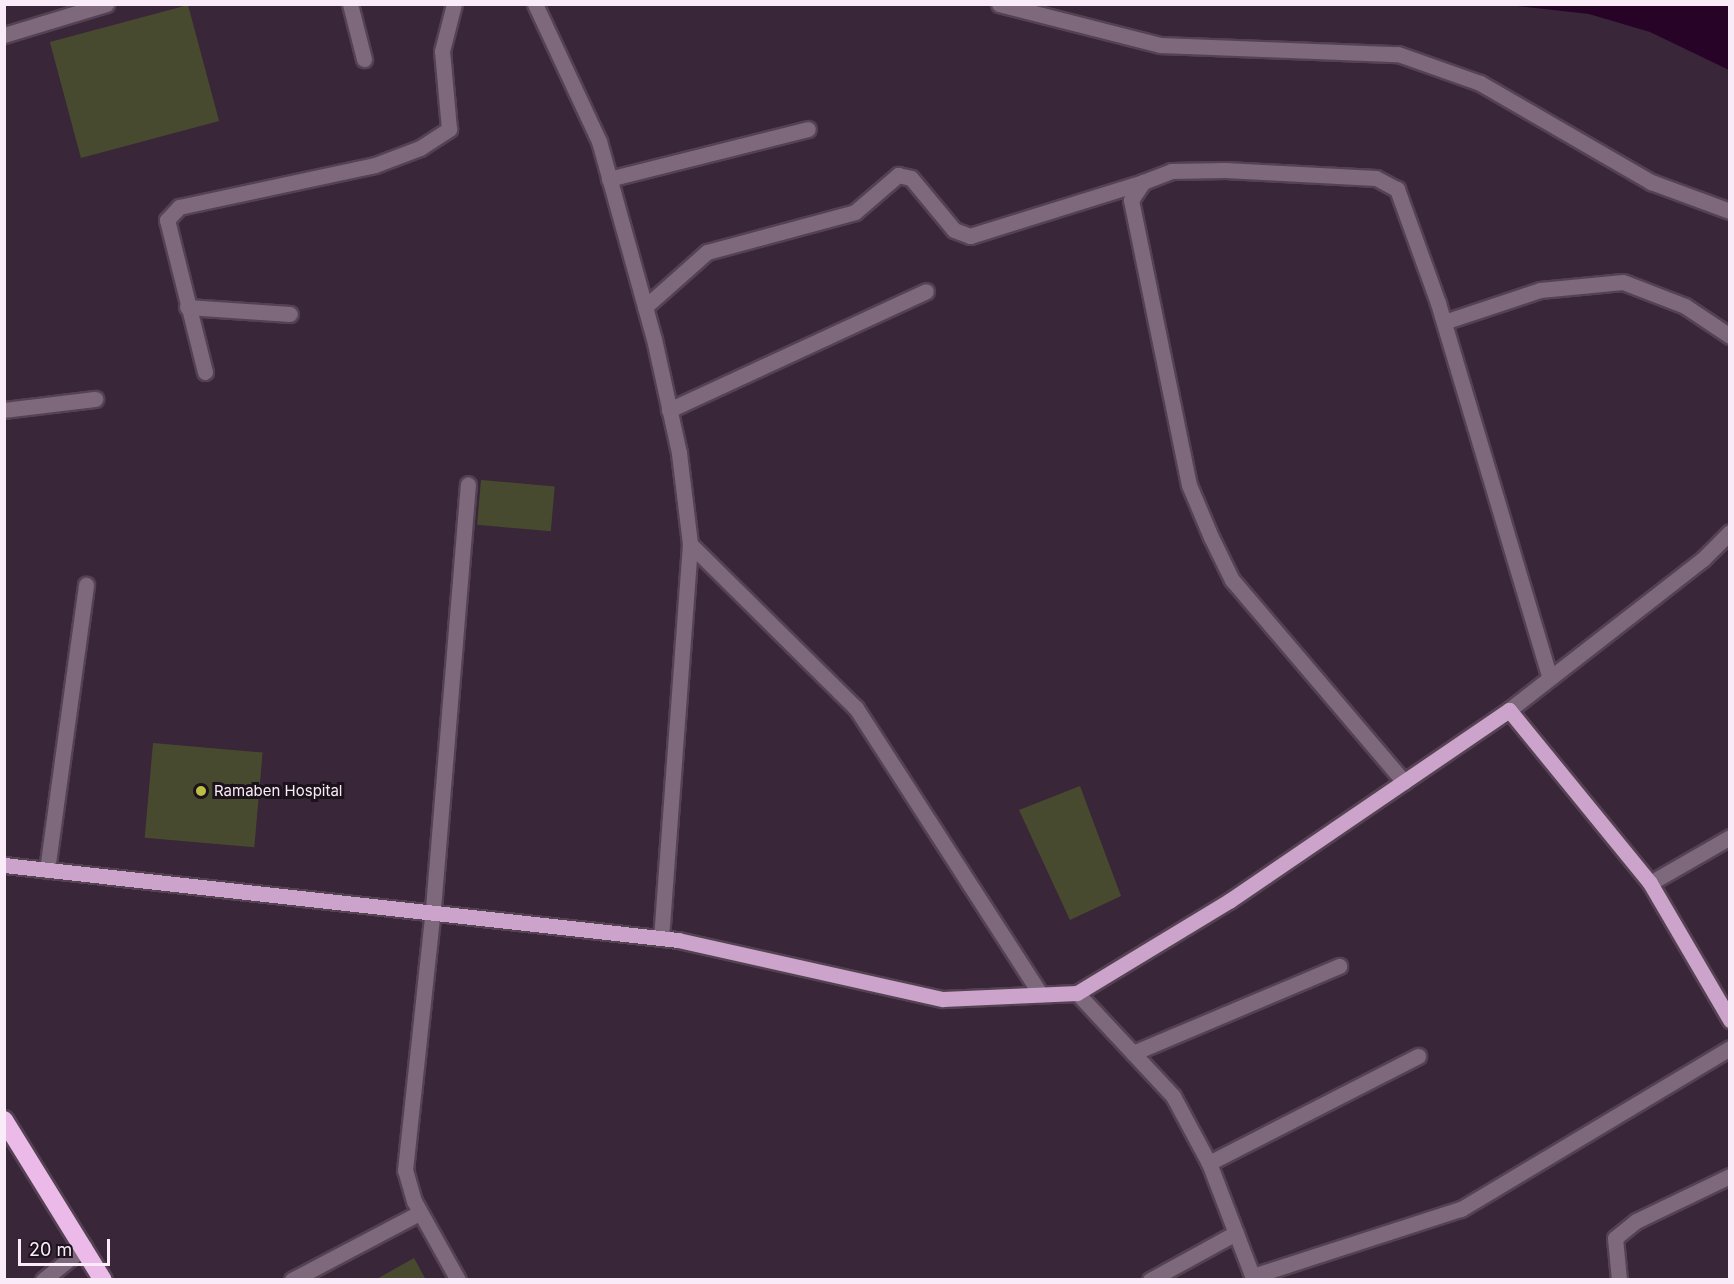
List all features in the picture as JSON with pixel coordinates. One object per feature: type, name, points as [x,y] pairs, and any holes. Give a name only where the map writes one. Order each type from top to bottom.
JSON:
[{"type":"highway","points":[[4,1120],[103,1280]]},
{"type":"main road","points":[[4,865],[434,909],[662,938],[943,999],[1077,993],[1229,901],[1509,710],[1650,883],[1730,1020]]},
{"type":"street","points":[[4,35],[106,4]]},
{"type":"street","points":[[350,4],[364,59]]},
{"type":"street","points":[[205,372],[167,232],[167,220],[179,207],[375,165],[420,148],[449,129],[442,51],[454,4]]},
{"type":"street","points":[[535,4],[599,141],[645,307],[669,410],[690,544],[662,938]]},
{"type":"street","points":[[999,4],[1160,45],[1398,54],[1480,83],[1651,182],[1730,211]]},
{"type":"street","points":[[609,179],[808,129]]},
{"type":"street","points":[[645,307],[707,252],[855,212],[898,175],[911,178],[954,230],[970,236],[1143,182],[1171,171],[1377,178],[1397,189],[1409,212],[1550,678]]},
{"type":"street","points":[[1143,182],[1131,200],[1189,485],[1211,537],[1232,580],[1404,782]]},
{"type":"street","points":[[1444,322],[1540,290],[1623,282],[1685,306],[1730,336]]},
{"type":"street","points":[[669,410],[926,291]]},
{"type":"street","points":[[187,307],[290,314]]},
{"type":"street","points":[[4,410],[95,399]]},
{"type":"street","points":[[458,1280],[419,1213],[405,1170],[434,909],[468,484]]},
{"type":"street","points":[[1509,710],[1730,532]]},
{"type":"street","points":[[690,544],[856,708],[1041,995]]},
{"type":"street","points":[[47,870],[86,585]]},
{"type":"street","points":[[1650,883],[1730,837]]},
{"type":"street","points":[[1133,1053],[1339,966]]},
{"type":"street","points":[[1077,993],[1173,1096],[1209,1163],[1253,1278],[1461,1209],[1730,1048]]},
{"type":"street","points":[[1209,1163],[1418,1056]]},
{"type":"street","points":[[1619,1280],[1615,1238],[1636,1221],[1730,1176]]},
{"type":"street","points":[[292,1280],[419,1213]]},
{"type":"street","points":[[1150,1280],[1236,1233]]},
{"type":"street","points":[[43,1280],[84,1246]]},
{"type":"shaded area","points":[[1508,5],[1729,5],[1729,70],[1650,32],[1589,14]]},
{"type":"building","points":[[188,5],[219,121],[81,158],[50,42]]},
{"type":"building","points":[[481,480],[555,486],[551,531],[477,525]]},
{"type":"building","points":[[153,743],[263,753],[254,847],[145,838]]},
{"type":"building","points":[[1080,786],[1121,896],[1070,920],[1019,810]]},
{"type":"building","points":[[414,1258],[426,1280],[375,1280]]},
{"type":"place","name":"Ramaben Hospital","points":[[201,791]]}]
